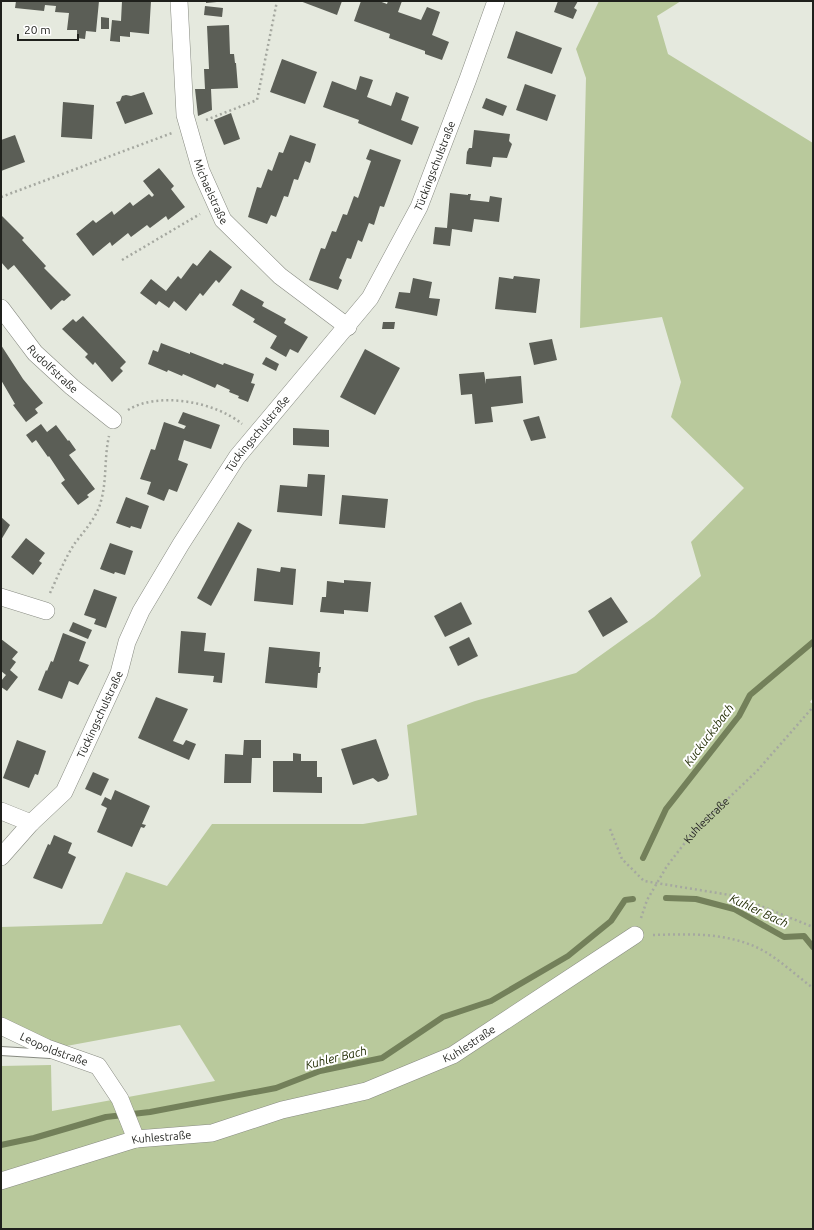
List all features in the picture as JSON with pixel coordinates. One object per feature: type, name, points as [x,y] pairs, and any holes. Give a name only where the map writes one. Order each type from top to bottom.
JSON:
[{"type":"street","name":"Michaelstraße","points":[[179,1],[185,115],[201,171],[223,220],[280,276],[348,327]]},
{"type":"street","name":"Tückingschulstraße","points":[[1,856],[31,823],[64,792],[119,673],[127,642],[141,611],[181,544],[237,457],[348,327],[370,298],[418,207],[468,79],[496,1]]},
{"type":"street","name":"Rudolfstraße","points":[[1,308],[35,353],[72,387],[113,420]]},
{"type":"street","points":[[1,597],[46,611]]},
{"type":"street","points":[[1,811],[31,823]]},
{"type":"street","name":"Kuhlestraße","points":[[1,1181],[134,1133],[212,1133],[282,1110],[366,1091],[453,1055],[635,935]]},
{"type":"street","name":"Leopoldstraße","points":[[1,1026],[47,1048],[98,1066],[120,1099],[134,1133]]},
{"type":"lane","points":[[1,1051],[70,1055]]},
{"type":"path","points":[[1,197],[257,100],[277,1]]},
{"type":"path","points":[[122,260],[216,204]]},
{"type":"path","points":[[46,611],[49,595],[65,561],[75,544],[96,516],[101,502],[106,448],[113,420],[138,404],[173,400],[201,404],[232,416],[256,435]]},
{"type":"path","name":"Kuhlestraße","points":[[635,935],[647,900],[667,866],[694,831],[757,771],[813,707]]},
{"type":"path","points":[[610,829],[622,858],[644,881],[736,896],[813,926]]},
{"type":"path","points":[[635,935],[699,934],[732,939],[764,951],[813,988]]},
{"type":"green space","points":[[599,1],[681,1],[657,16],[668,54],[813,143],[813,698],[810,702],[813,704],[813,1229],[1,1229],[1,1066],[51,1065],[52,1111],[215,1081],[180,1025],[61,1047],[1,1020],[1,927],[102,924],[126,872],[167,886],[212,824],[363,824],[417,815],[407,725],[475,701],[576,673],[654,617],[701,576],[691,542],[744,488],[671,417],[681,382],[662,317],[580,328],[586,78],[576,49]]},
{"type":"building","points":[[16,1],[99,1],[96,32],[86,31],[85,39],[77,38],[77,30],[67,30],[69,13],[55,12],[56,6],[45,5],[44,11],[15,8]]},
{"type":"building","points":[[122,1],[151,1],[149,34],[130,32],[130,37],[120,36],[120,42],[110,41],[112,20],[121,21]]},
{"type":"building","points":[[206,1],[217,1],[217,2],[206,3]]},
{"type":"building","points":[[300,1],[342,1],[337,15]]},
{"type":"building","points":[[361,1],[379,1],[387,4],[388,1],[402,1],[398,12],[421,20],[427,7],[440,12],[432,35],[449,42],[442,60],[425,54],[425,51],[389,38],[390,34],[354,21]]},
{"type":"building","points":[[558,1],[578,1],[574,8],[577,10],[573,19],[554,12]]},
{"type":"building","points":[[205,6],[223,8],[222,17],[204,15]]},
{"type":"building","points":[[101,17],[109,18],[109,29],[101,29]]},
{"type":"building","points":[[229,25],[230,54],[234,54],[238,88],[211,89],[212,110],[198,116],[195,89],[205,89],[204,69],[209,69],[207,26]]},
{"type":"building","points":[[516,31],[562,48],[552,74],[507,58]]},
{"type":"building","points":[[282,59],[317,72],[305,104],[270,92]]},
{"type":"building","points":[[360,76],[373,80],[367,97],[391,106],[396,92],[409,97],[401,120],[419,127],[412,145],[358,123],[359,120],[323,107],[332,81],[356,90]]},
{"type":"building","points":[[525,84],[556,95],[547,121],[516,110]]},
{"type":"building","points":[[144,92],[153,114],[125,124],[116,102],[120,101],[122,96],[131,96]]},
{"type":"building","points":[[486,98],[507,106],[503,116],[482,108]]},
{"type":"building","points":[[63,102],[94,105],[92,139],[61,137]]},
{"type":"building","points":[[231,113],[240,139],[224,145],[214,120]]},
{"type":"building","points":[[474,130],[510,134],[509,141],[512,144],[507,158],[493,157],[491,167],[466,164],[467,152],[469,148],[472,148]]},
{"type":"building","points":[[15,135],[25,162],[1,171],[1,140]]},
{"type":"building","points":[[290,135],[316,144],[310,163],[305,161],[298,180],[294,179],[288,197],[284,196],[276,217],[271,215],[267,224],[248,217],[257,187],[261,188],[268,169],[272,171],[279,152],[283,153]]},
{"type":"building","points":[[370,149],[401,160],[384,207],[380,206],[374,225],[369,223],[362,242],[358,240],[351,259],[347,258],[339,278],[342,280],[338,290],[309,280],[321,248],[325,249],[332,231],[336,232],[343,214],[347,215],[354,196],[358,198],[371,161],[366,159]]},
{"type":"building","points":[[159,168],[174,186],[171,189],[185,207],[168,220],[166,216],[150,228],[147,225],[131,237],[128,233],[112,246],[110,242],[93,256],[76,234],[93,220],[96,223],[112,211],[114,215],[130,202],[133,206],[149,194],[152,197],[154,195],[143,181]]},
{"type":"building","points":[[450,193],[471,194],[470,200],[489,202],[490,196],[502,198],[499,222],[474,219],[472,232],[452,229],[450,246],[433,244],[435,227],[447,228]]},
{"type":"building","points":[[2,216],[24,238],[22,240],[46,266],[44,268],[71,295],[64,301],[62,300],[51,310],[14,265],[8,270],[1,262]]},
{"type":"building","points":[[210,250],[232,267],[219,283],[216,280],[203,296],[200,293],[186,311],[174,301],[169,308],[159,301],[156,305],[140,293],[151,279],[166,291],[178,276],[181,279],[193,263],[197,266]]},
{"type":"building","points":[[514,276],[540,279],[536,313],[495,309],[499,277],[513,279]]},
{"type":"building","points":[[413,278],[432,282],[429,298],[440,299],[437,316],[395,308],[399,292],[410,293]]},
{"type":"building","points":[[241,289],[264,302],[262,306],[286,319],[284,323],[308,337],[298,353],[290,349],[286,357],[270,348],[277,336],[253,322],[255,319],[232,305]]},
{"type":"building","points":[[83,316],[126,362],[120,368],[123,371],[112,382],[95,362],[93,365],[85,357],[88,354],[62,329],[73,319],[76,322]]},
{"type":"building","points":[[383,322],[395,322],[394,329],[382,329]]},
{"type":"building","points":[[552,339],[557,360],[534,365],[529,343]]},
{"type":"building","points":[[161,343],[190,354],[190,352],[223,365],[224,363],[254,374],[251,383],[255,384],[248,402],[238,398],[239,396],[229,392],[230,390],[217,384],[215,388],[183,374],[182,376],[168,370],[167,372],[148,364],[153,350],[158,352]]},
{"type":"building","points":[[1,345],[23,379],[43,403],[35,409],[38,413],[26,422],[13,405],[15,404],[1,380]]},
{"type":"building","points":[[365,349],[400,368],[375,415],[340,397]]},
{"type":"building","points":[[266,357],[279,364],[276,371],[262,364]]},
{"type":"building","points":[[484,372],[486,384],[486,379],[521,376],[523,403],[491,407],[493,422],[475,424],[472,394],[461,395],[459,374]]},
{"type":"building","points":[[183,412],[220,425],[211,449],[184,440],[178,460],[188,464],[177,492],[169,489],[164,501],[147,494],[151,482],[140,479],[151,449],[155,450],[164,422],[184,429],[186,426],[178,423]]},
{"type":"building","points":[[539,416],[546,438],[531,441],[523,420]]},
{"type":"building","points":[[41,424],[47,432],[56,425],[68,441],[69,440],[76,450],[69,455],[95,489],[87,495],[89,497],[78,505],[61,483],[65,480],[49,456],[48,457],[36,440],[32,443],[26,435]]},
{"type":"building","points":[[293,428],[329,430],[329,447],[293,445]]},
{"type":"building","points":[[308,474],[325,475],[322,516],[277,512],[280,485],[307,487]]},
{"type":"building","points":[[342,495],[388,499],[385,528],[339,524]]},
{"type":"building","points":[[126,497],[149,506],[141,529],[131,526],[130,528],[116,523]]},
{"type":"building","points":[[1,517],[10,525],[1,540]]},
{"type":"building","points":[[238,522],[252,530],[211,606],[197,598]]},
{"type":"building","points":[[26,538],[45,553],[39,561],[42,563],[33,575],[11,557]]},
{"type":"building","points":[[110,543],[133,551],[125,575],[115,572],[114,574],[100,569]]},
{"type":"building","points":[[281,567],[296,569],[293,605],[254,601],[257,568],[280,572]]},
{"type":"building","points":[[344,580],[371,582],[368,612],[344,610],[344,614],[320,612],[322,597],[326,597],[327,581],[344,583]]},
{"type":"building","points":[[94,589],[117,597],[106,628],[94,624],[96,619],[84,615]]},
{"type":"building","points":[[611,597],[628,622],[603,637],[588,611]]},
{"type":"building","points":[[461,602],[472,624],[445,637],[434,616]]},
{"type":"building","points":[[73,622],[92,630],[88,639],[69,631]]},
{"type":"building","points":[[181,631],[206,633],[204,651],[225,653],[222,683],[213,682],[214,676],[178,673]]},
{"type":"building","points":[[63,633],[86,642],[79,661],[89,665],[78,685],[69,681],[62,699],[38,690],[46,670],[47,671],[51,661],[53,662]]},
{"type":"building","points":[[469,637],[478,656],[458,666],[449,647]]},
{"type":"building","points":[[1,639],[18,652],[12,659],[16,662],[10,670],[18,677],[7,691],[1,687],[1,681],[6,675],[1,671]]},
{"type":"building","points":[[269,647],[320,652],[319,667],[321,667],[320,673],[318,673],[317,688],[265,683]]},
{"type":"building","points":[[156,697],[188,709],[173,741],[183,745],[186,740],[196,744],[189,760],[138,738]]},
{"type":"building","points":[[376,739],[389,775],[387,779],[378,782],[373,778],[353,785],[341,749]]},
{"type":"building","points":[[17,740],[46,751],[38,775],[35,774],[29,788],[3,778]]},
{"type":"building","points":[[244,740],[261,740],[261,758],[252,758],[251,783],[224,783],[225,754],[243,755]]},
{"type":"building","points":[[293,753],[301,754],[301,761],[317,761],[317,777],[322,777],[322,793],[273,792],[273,761],[293,761]]},
{"type":"building","points":[[93,772],[109,779],[101,796],[85,789]]},
{"type":"building","points":[[115,790],[150,806],[142,824],[146,825],[144,828],[141,827],[132,847],[97,832],[107,808],[101,805],[105,797],[111,800]]},
{"type":"building","points":[[54,835],[72,843],[68,853],[76,857],[62,889],[33,878],[48,844],[50,845]]},
{"type":"waterway","name":"Kuckucksbach","points":[[643,858],[666,809],[739,716],[750,695],[813,642]]},
{"type":"waterway","name":"Kuhler Bach","points":[[666,898],[696,899],[734,909],[784,937],[804,936],[813,947]]},
{"type":"waterway","name":"Kuhler Bach","points":[[1,1145],[34,1138],[106,1117],[150,1112],[276,1088],[320,1071],[382,1058],[443,1017],[491,1001],[568,956],[611,921],[625,900],[633,899]]}]
